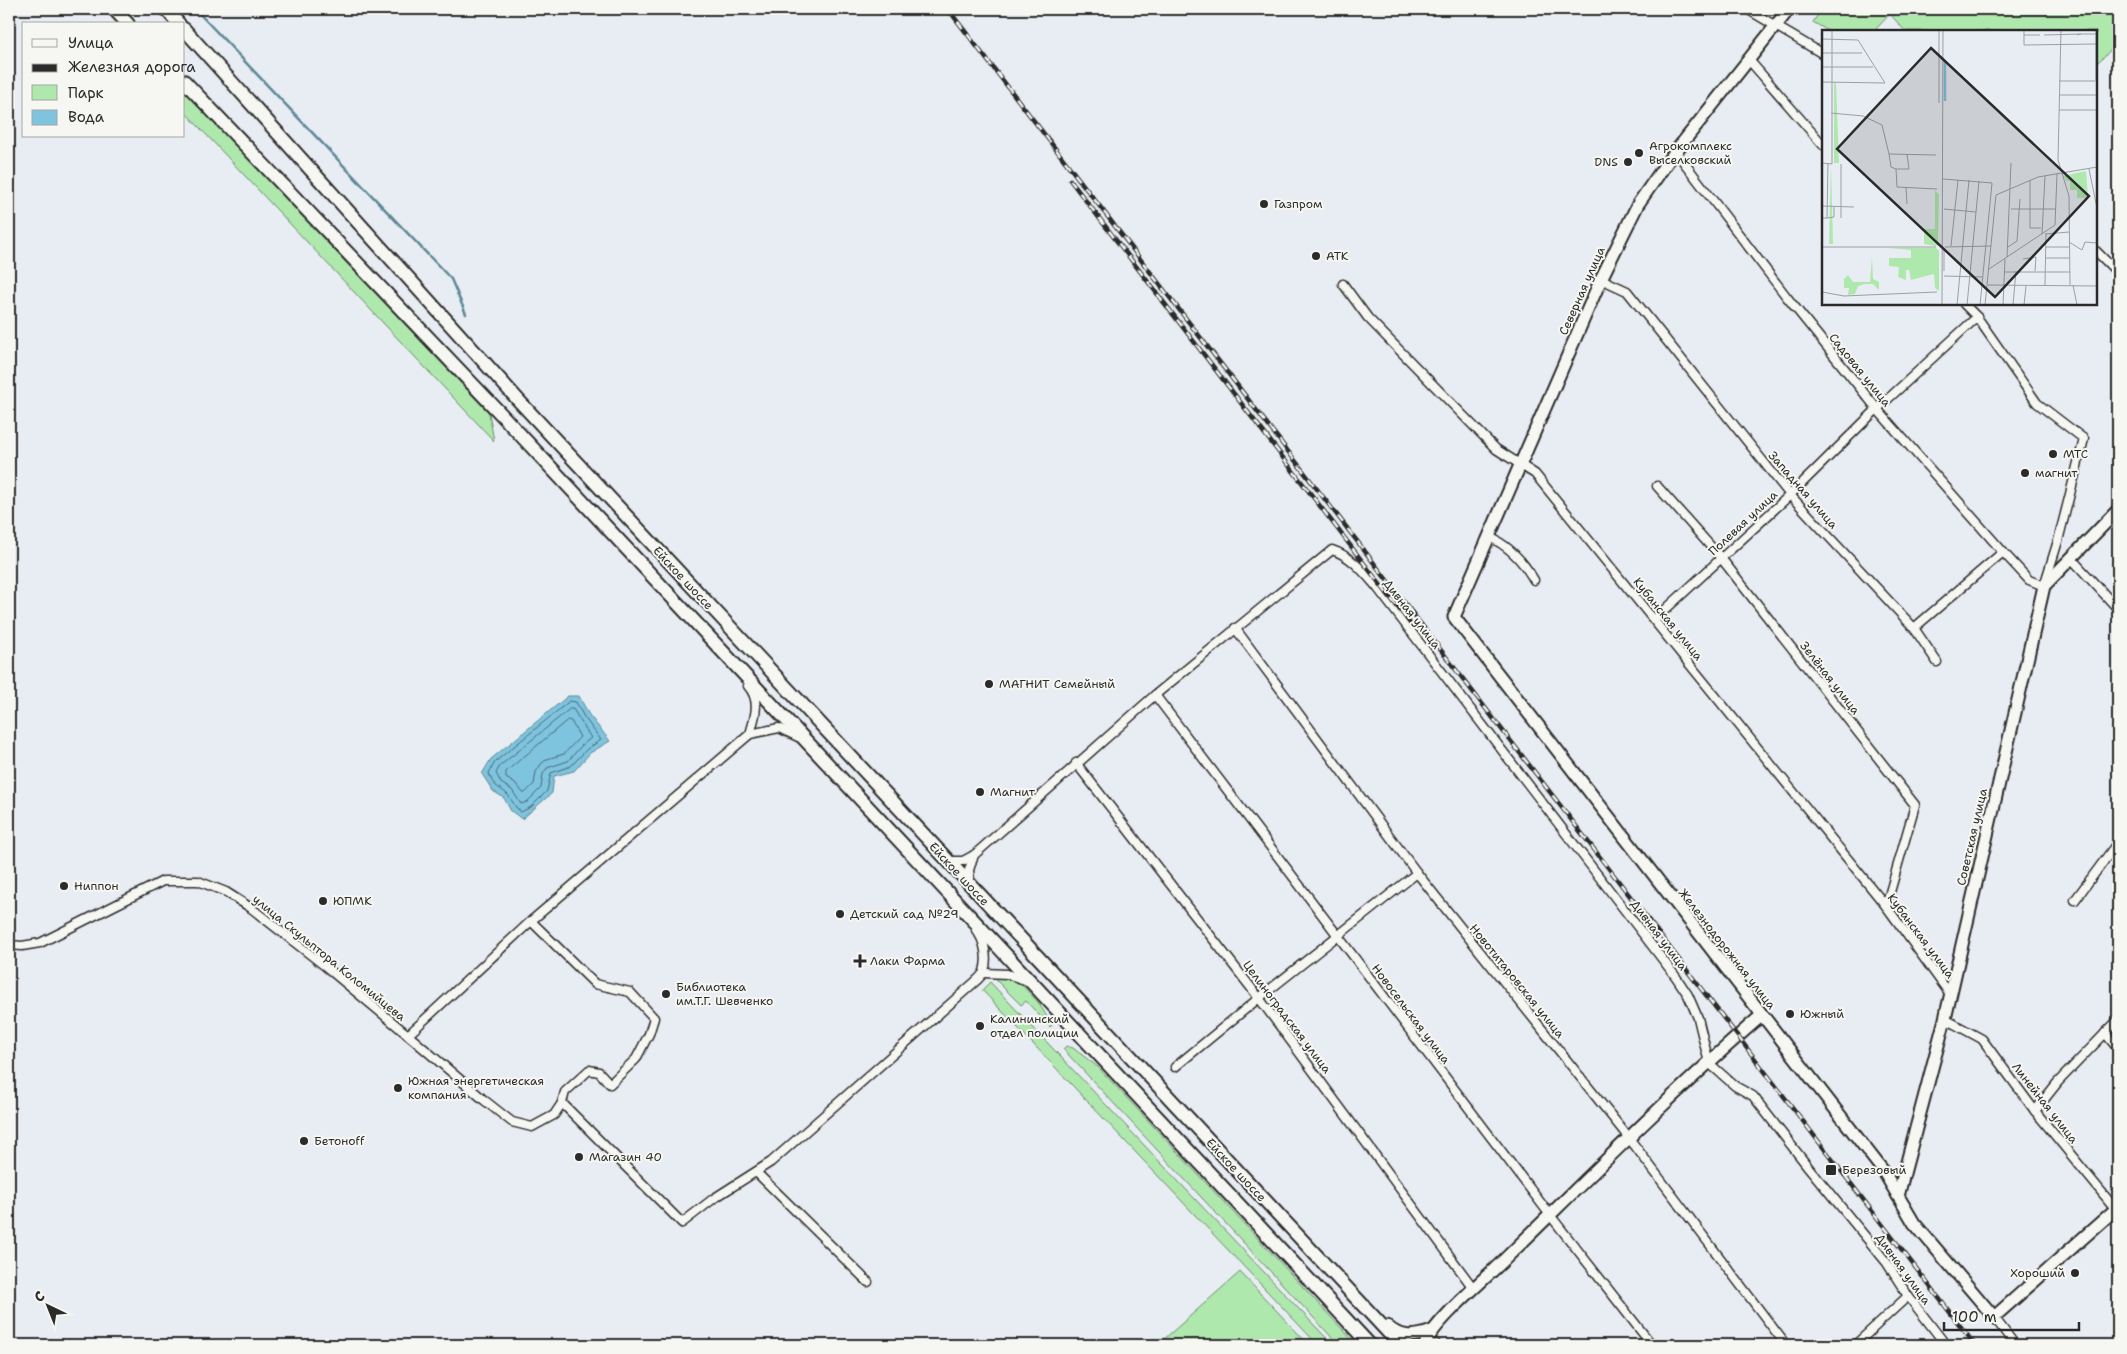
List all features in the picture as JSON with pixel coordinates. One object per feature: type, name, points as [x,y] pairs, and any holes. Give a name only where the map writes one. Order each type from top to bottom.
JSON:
[{"type":"main road","points":[[114,9],[126,22]]},
{"type":"main road","points":[[166,9],[177,22]]},
{"type":"main road","name":"Ейское шоссе","points":[[185,30],[520,402],[1400,1345]]},
{"type":"main road","name":"Ейское шоссе","points":[[185,82],[500,413],[1370,1345]]},
{"type":"street","points":[[1747,9],[1822,53]]},
{"type":"street","name":"Северная улица","points":[[1454,616],[1601,280],[1638,204],[1676,152],[1788,9]]},
{"type":"street","points":[[1749,60],[1822,144]]},
{"type":"street","name":"Садовая улица","points":[[1676,152],[1786,296],[1877,409],[2029,580],[2044,586]]},
{"type":"street","points":[[2097,251],[2118,273]]},
{"type":"street","name":"Западная улица","points":[[1601,280],[1627,291],[1790,495],[1914,628],[1938,662]]},
{"type":"street","name":"Кубанская улица","points":[[1343,284],[1368,318],[1496,449],[1535,474],[1886,906],[1950,994]]},
{"type":"street","points":[[1965,305],[1977,317],[2037,403],[2084,439],[2058,541],[2044,586]]},
{"type":"street","name":"Полевая улица","points":[[1654,620],[1790,495],[1877,409],[1977,317]]},
{"type":"street","name":"Зелёная улица","points":[[1657,486],[1722,558],[1915,805],[1886,906]]},
{"type":"street","points":[[2044,586],[2118,510]]},
{"type":"street","points":[[1489,537],[1503,543],[1524,563],[1534,580]]},
{"type":"street","name":"Дивная улица","points":[[1235,628],[1332,550],[1345,555],[1356,564],[1376,586],[1676,977],[1688,995],[1698,1018],[1709,1063],[1735,1086],[1754,1096],[1809,1168],[1887,1263],[1908,1296],[1946,1345]]},
{"type":"street","points":[[1914,628],[2003,552]]},
{"type":"street","points":[[2071,558],[2118,609]]},
{"type":"street","name":"Советская улица","points":[[1898,1196],[1945,1019],[2044,586]]},
{"type":"street","name":"Железнодорожная улица","points":[[1454,616],[1884,1172],[1914,1223],[1994,1316],[2015,1345]]},
{"type":"street","points":[[948,861],[963,861],[974,855],[1076,763],[1235,628]]},
{"type":"street","name":"Новотитаровская улица","points":[[1235,628],[1417,873],[1629,1138],[1786,1345]]},
{"type":"street","points":[[730,660],[729,666],[752,690],[755,697],[757,705],[750,734],[779,728],[805,740]]},
{"type":"street","name":"Новосельская улица","points":[[1155,695],[1550,1215],[1652,1345]]},
{"type":"street","name":"улица Скульптора Коломийцева","points":[[9,945],[22,946],[40,943],[163,881],[198,881],[226,892],[251,908],[408,1035],[531,921],[750,734]]},
{"type":"street","name":"Целиноградская улица","points":[[1076,763],[1259,998],[1474,1289]]},
{"type":"street","points":[[2075,900],[2118,842]]},
{"type":"street","points":[[970,886],[969,870],[974,855]]},
{"type":"street","points":[[1175,1068],[1259,998],[1417,873]]},
{"type":"street","points":[[562,1103],[682,1223],[713,1199],[772,1162],[984,972],[985,952],[980,934],[957,909],[953,899]]},
{"type":"street","points":[[408,1035],[512,1122],[532,1127],[554,1115],[562,1103],[565,1092],[589,1070],[599,1072],[610,1084],[636,1059],[649,1034],[654,1018],[630,992],[595,984],[531,921]]},
{"type":"street","points":[[984,972],[1007,974],[1031,982]]},
{"type":"street","points":[[1378,1322],[1384,1322],[1398,1334],[1409,1336],[1432,1332],[1629,1138],[1762,1016]]},
{"type":"street","name":"Линейная улица","points":[[1945,1019],[1982,1039],[2035,1111],[2118,1209]]},
{"type":"street","points":[[2035,1111],[2058,1082],[2118,1020]]},
{"type":"street","points":[[2105,1033],[2118,1049]]},
{"type":"street","points":[[756,1172],[868,1282]]},
{"type":"street","points":[[1994,1316],[2118,1209]]},
{"type":"street","points":[[1855,1345],[1908,1296]]},
{"type":"street","points":[[1338,1311],[1338,1318],[1363,1345]]},
{"type":"street","points":[[1432,1332],[1432,1345]]},
{"type":"green space","points":[[1822,9],[2118,9],[2118,43],[2097,63],[2097,30],[1904,30],[1890,14],[1875,30],[1826,30],[1813,22]]},
{"type":"green space","points":[[185,93],[489,413],[494,441],[185,112]]},
{"type":"green space","points":[[998,976],[1019,982],[1038,1002],[1052,1025],[1050,1027],[1026,1001],[1021,1005],[994,978]]},
{"type":"green space","points":[[990,982],[1333,1345],[1318,1345],[982,990]]},
{"type":"green space","points":[[1066,1046],[1073,1048],[1098,1067],[1357,1345],[1339,1345],[1063,1049]]},
{"type":"green space","points":[[1240,1272],[1309,1345],[1168,1345],[1163,1340]]},
{"type":"water","points":[[568,696],[579,696],[589,715],[610,741],[590,753],[574,771],[554,776],[552,793],[522,819],[511,811],[504,798],[493,791],[482,774],[491,759]]},
{"type":"waterway","points":[[195,9],[451,279],[466,314]]},
{"type":"railway","points":[[948,9],[1975,1345]]},
{"type":"railway","points":[[1070,180],[1412,626]]},
{"type":"place","name":"Агрокомплекс Выселковский","points":[[1639,153]]},
{"type":"place","name":"DNS","points":[[1628,162]]},
{"type":"place","name":"Газпром","points":[[1264,204]]},
{"type":"place","name":"АТК","points":[[1316,256]]},
{"type":"place","name":"МТС","points":[[2053,454]]},
{"type":"place","name":"магнит","points":[[2025,473]]},
{"type":"place","name":"МАГНИТ Семейный","points":[[989,684]]},
{"type":"place","name":"Магнит","points":[[980,792]]},
{"type":"place","name":"Ниппон","points":[[64,886]]},
{"type":"place","name":"ЮПМК","points":[[323,901]]},
{"type":"place","name":"Детский сад №29","points":[[840,914]]},
{"type":"place","name":"Лаки Фарма","points":[[860,961]]},
{"type":"place","name":"Библиотека им.Т.Г. Шевченко","points":[[666,994]]},
{"type":"place","name":"Южный","points":[[1790,1014]]},
{"type":"place","name":"Калининский отдел полиции","points":[[980,1026]]},
{"type":"place","name":"Южная энергетическая компания","points":[[398,1088]]},
{"type":"place","name":"Бетонoff","points":[[304,1141]]},
{"type":"place","name":"Магазин 40","points":[[579,1157]]},
{"type":"place","name":"Березовый","points":[[1831,1170]]},
{"type":"place","name":"Хороший","points":[[2075,1273]]}]
